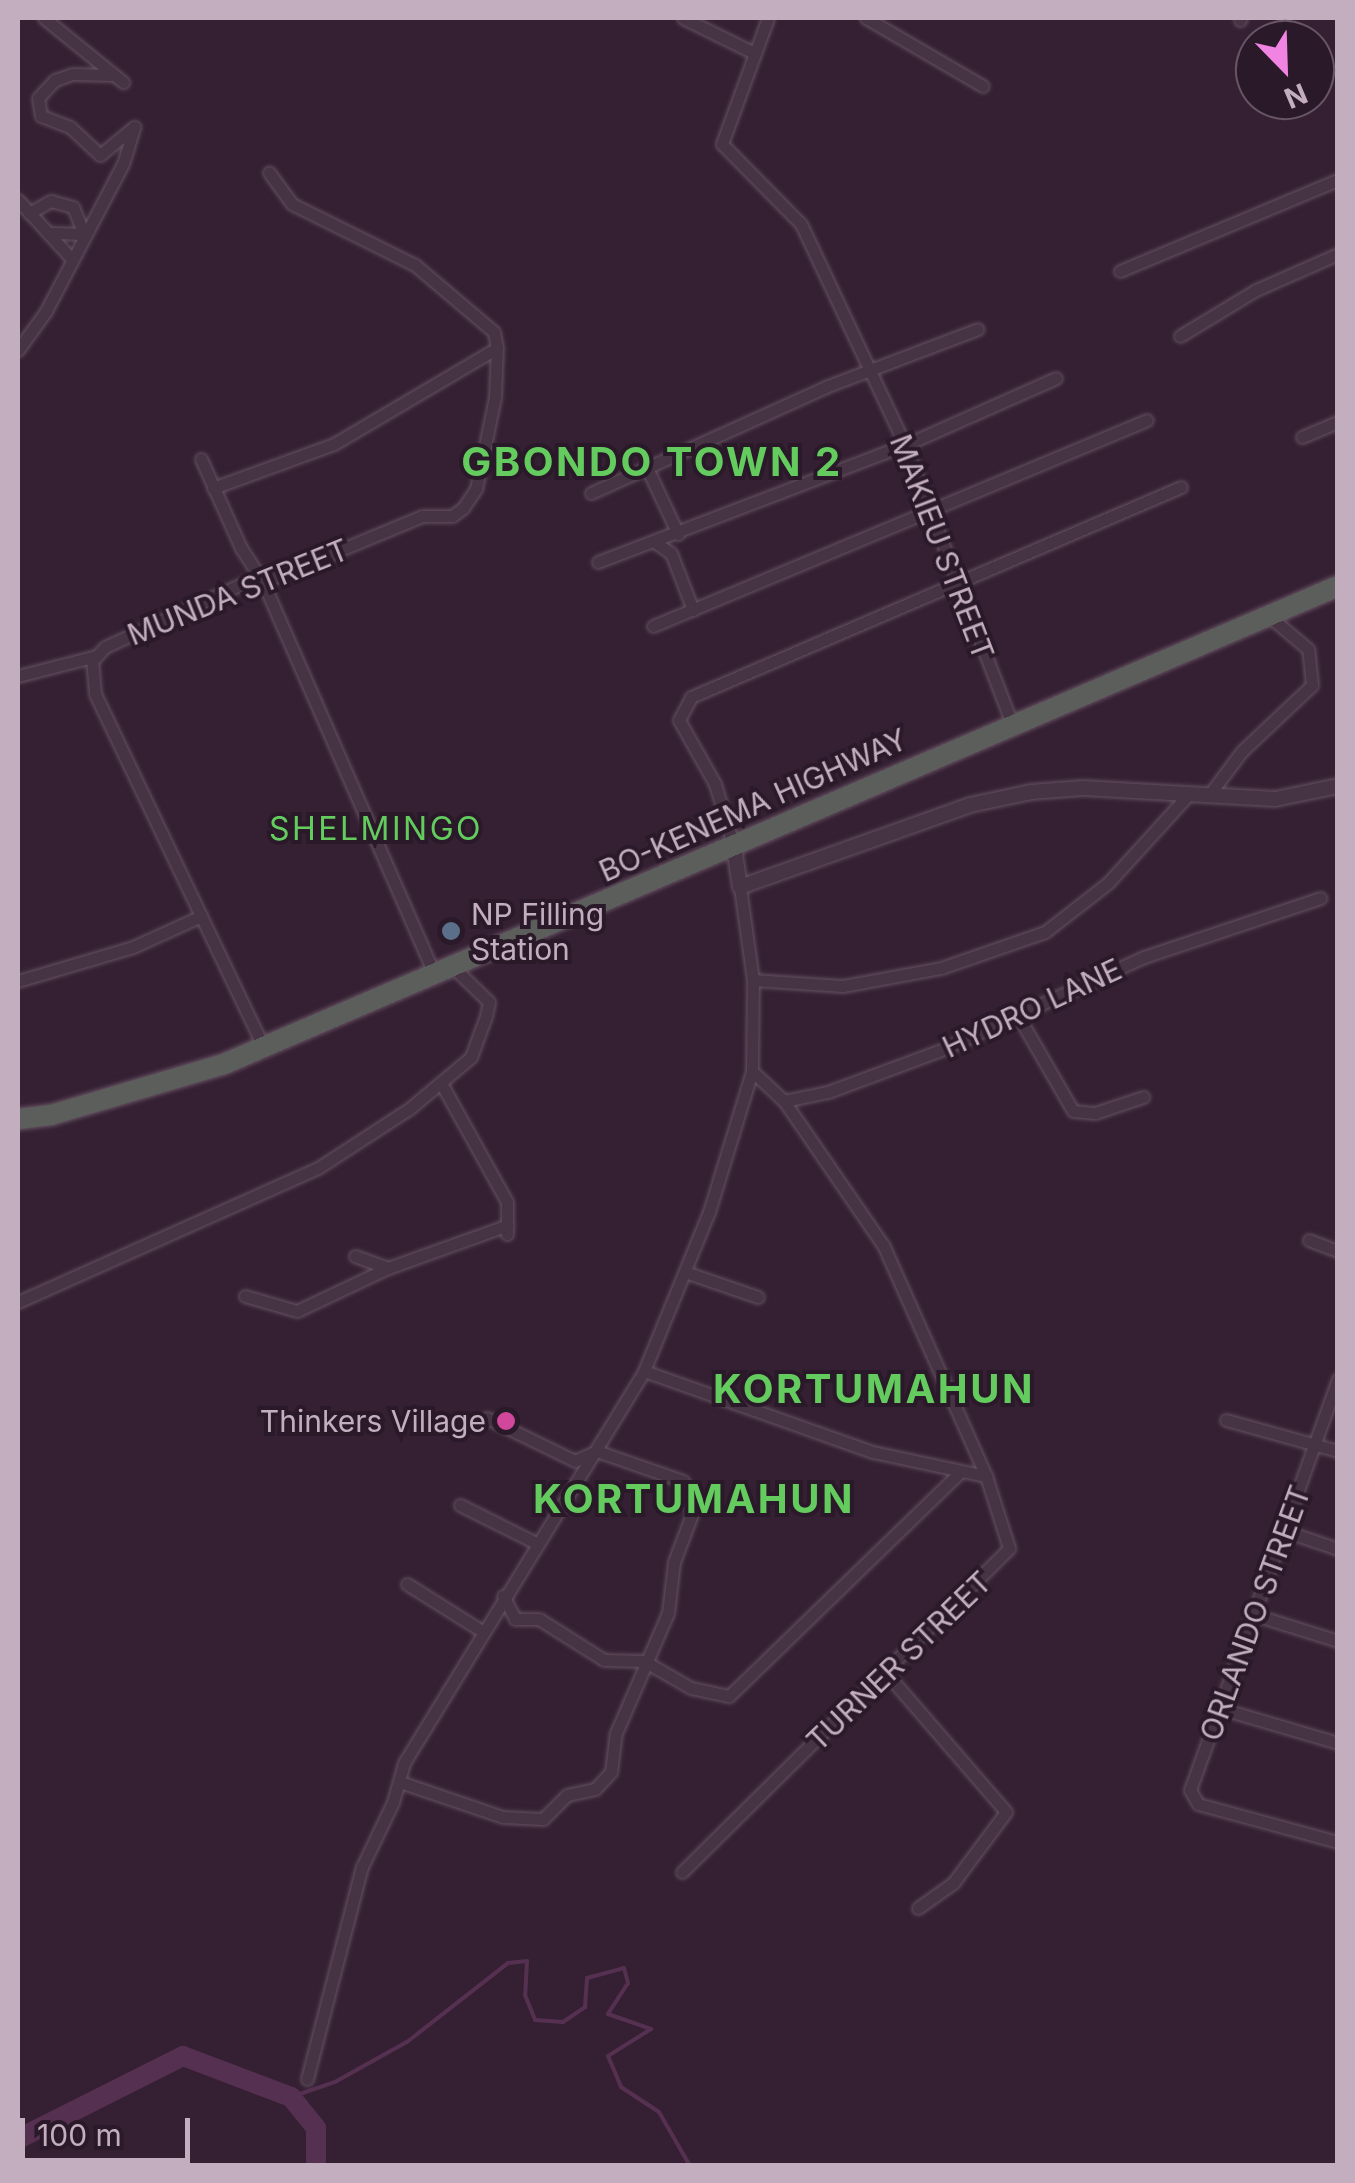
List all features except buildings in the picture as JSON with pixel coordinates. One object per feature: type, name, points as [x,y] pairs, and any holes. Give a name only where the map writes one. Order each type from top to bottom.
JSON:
[{"type":"highway","name":"BO-KENEMA HIGHWAY","points":[[18,1119],[179,1080],[264,1048],[1338,586]]},
{"type":"street","points":[[18,350],[46,311],[123,164],[134,127],[100,155],[70,127],[41,116],[38,98],[55,80],[72,74],[117,78],[44,18]]},
{"type":"street","points":[[683,18],[752,52],[768,18]]},
{"type":"street","points":[[866,18],[983,86]]},
{"type":"street","name":"MAKIEU STREET","points":[[752,52],[722,144],[802,224],[905,445],[1012,724]]},
{"type":"street","points":[[213,488],[334,444],[497,348],[494,332],[415,265],[292,204],[269,172]]},
{"type":"street","points":[[1120,270],[1338,180]]},
{"type":"street","points":[[18,200],[71,258]]},
{"type":"street","points":[[29,213],[51,201],[72,207],[84,234]]},
{"type":"street","points":[[48,233],[84,234]]},
{"type":"street","points":[[1180,336],[1256,290],[1338,254]]},
{"type":"street","points":[[591,492],[868,372],[978,330]]},
{"type":"street","name":"MUNDA STREET","points":[[264,1048],[95,693],[89,678],[96,656],[188,608],[264,582],[422,516],[452,516],[463,508],[480,470],[497,348]]},
{"type":"street","points":[[598,562],[905,445],[1056,378]]},
{"type":"street","points":[[652,626],[1147,420]]},
{"type":"street","points":[[1302,437],[1338,422]]},
{"type":"street","points":[[18,1302],[318,1168],[441,1083],[471,1057],[489,1002],[443,970],[264,582],[201,459]]},
{"type":"street","points":[[647,468],[678,534]]},
{"type":"street","points":[[307,2079],[362,1868],[432,1711],[644,1371],[737,1132],[752,1072],[753,980],[734,847],[715,784],[679,720],[682,708],[737,676],[1181,488]]},
{"type":"street","points":[[655,542],[670,553],[693,610]]},
{"type":"street","points":[[1209,795],[1242,751],[1312,685],[1308,650],[1268,616]]},
{"type":"street","points":[[18,676],[96,656]]},
{"type":"street","points":[[740,887],[970,805],[1030,792],[1190,793],[1276,799],[1338,786]]},
{"type":"street","points":[[753,980],[843,986],[959,963],[1045,932],[1108,883],[1190,793]]},
{"type":"street","name":"HYDRO LANE","points":[[784,1101],[828,1092],[946,1048],[1144,957],[1320,898]]},
{"type":"street","points":[[18,981],[133,947],[200,916]]},
{"type":"street","points":[[1017,1014],[1072,1111],[1095,1113],[1143,1097]]},
{"type":"street","points":[[752,1072],[784,1101]]},
{"type":"street","points":[[245,1296],[298,1311],[388,1268],[507,1230],[507,1202],[441,1083]]},
{"type":"street","name":"TURNER STREET","points":[[682,1872],[887,1674],[1009,1548],[986,1476],[884,1244],[784,1101]]},
{"type":"street","points":[[1310,1240],[1338,1251]]},
{"type":"street","points":[[356,1256],[388,1268]]},
{"type":"street","points":[[685,1272],[758,1298]]},
{"type":"street","points":[[644,1371],[874,1452],[986,1476]]},
{"type":"street","name":"ORLANDO STREET","points":[[1338,1379],[1190,1790],[1198,1804],[1338,1842]]},
{"type":"street","points":[[400,1782],[504,1817],[542,1819],[551,1806],[595,1789],[611,1772],[616,1733],[644,1661],[657,1649],[668,1613],[674,1562],[692,1514],[683,1481],[597,1451],[574,1462],[487,1418]]},
{"type":"street","points":[[1226,1420],[1317,1440],[1338,1450]]},
{"type":"street","points":[[503,1596],[516,1619],[539,1620],[604,1660],[644,1661],[691,1688],[729,1696],[960,1472]]},
{"type":"street","points":[[460,1505],[538,1544]]},
{"type":"street","points":[[1285,1531],[1338,1548]]},
{"type":"street","points":[[407,1584],[482,1631]]},
{"type":"street","points":[[1255,1615],[1338,1641]]},
{"type":"street","points":[[887,1674],[1006,1812],[953,1883],[918,1908]]},
{"type":"street","points":[[1219,1708],[1338,1744]]},
{"type":"waterway","points":[[291,2097],[335,2082],[407,2042],[508,1963],[527,1961],[525,1995],[535,2020],[563,2022],[585,2007],[587,1978],[624,1968],[628,1983],[608,2014],[651,2029],[608,2056],[621,2087],[659,2112],[690,2166]]},
{"type":"waterway","points":[[18,2139],[183,2056],[291,2097],[316,2128],[316,2166]]},
{"type":"place","name":"NP Filling Station","points":[[451,931]]},
{"type":"place","name":"Thinkers Village","points":[[506,1421]]},
{"type":"district","name":"GBONDO TOWN 2","points":[[652,462]]},
{"type":"district","name":"SHELMINGO","points":[[376,829]]},
{"type":"district","name":"KORTUMAHUN","points":[[874,1389]]},
{"type":"district","name":"KORTUMAHUN","points":[[694,1499]]}]
